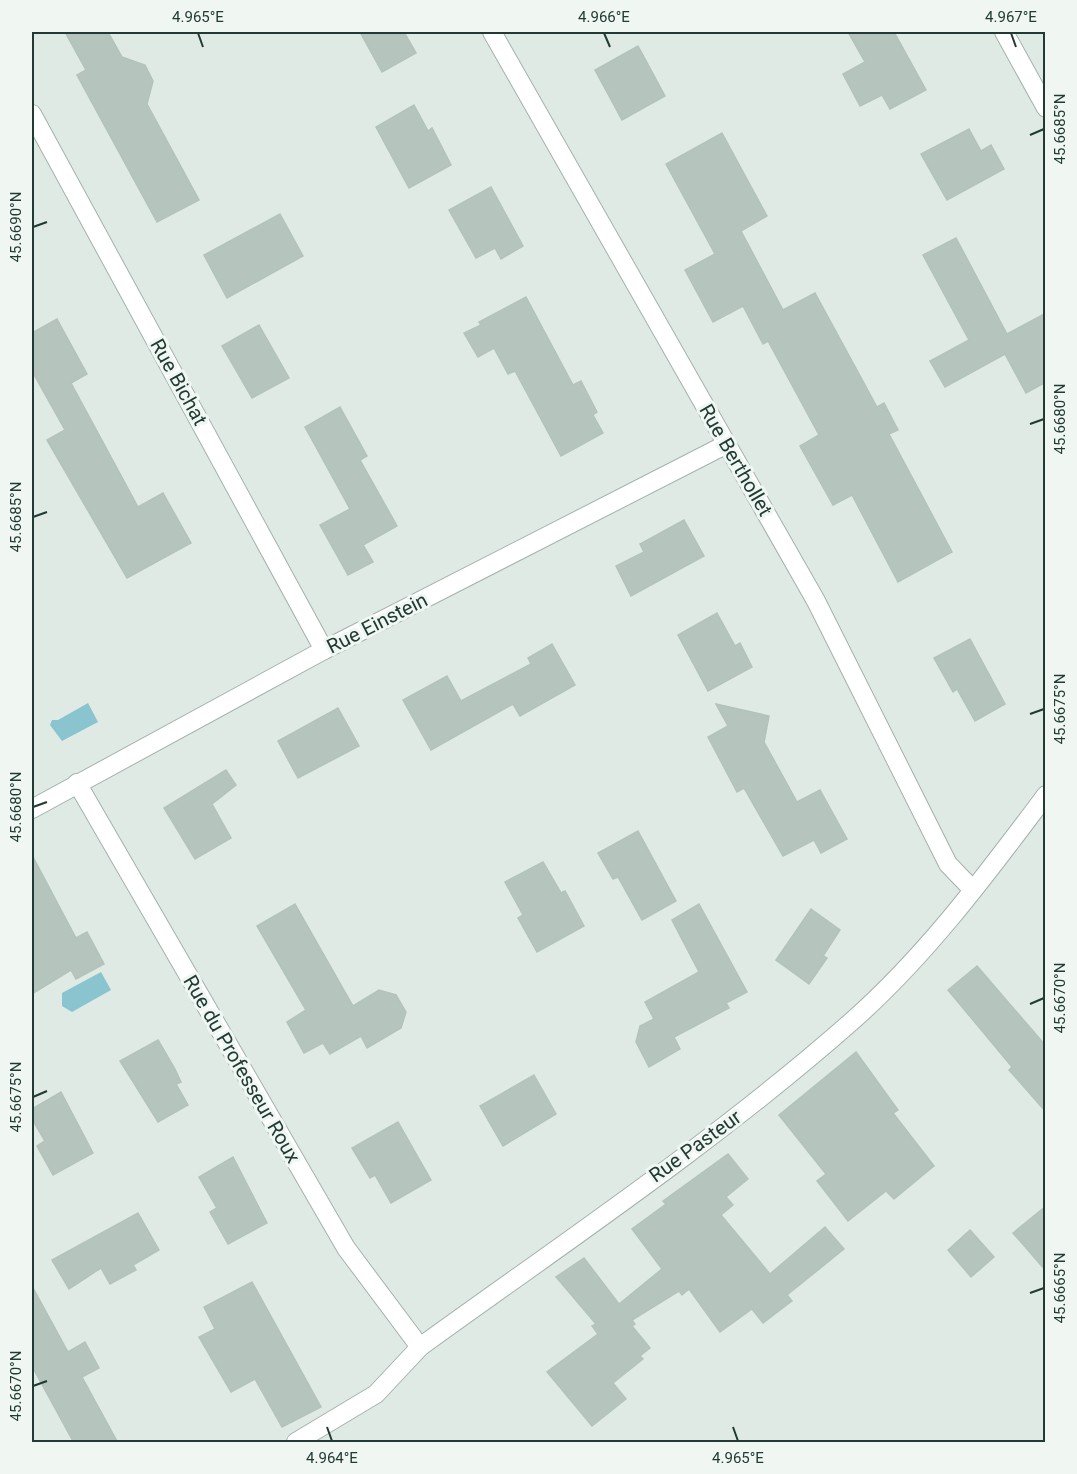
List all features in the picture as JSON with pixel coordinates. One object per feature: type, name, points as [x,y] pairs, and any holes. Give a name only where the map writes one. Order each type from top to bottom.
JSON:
[{"type":"street","name":"Rue Berthollet","points":[[492,32],[816,601],[948,864],[973,890]]},
{"type":"street","points":[[1004,32],[1046,108]]},
{"type":"street","name":"Rue Bichat","points":[[32,114],[324,650]]},
{"type":"street","name":"Rue Einstein","points":[[32,809],[324,650],[727,444]]},
{"type":"street","name":"Rue du Professeur Roux","points":[[77,783],[346,1248],[420,1347]]},
{"type":"street","name":"Rue Pasteur","points":[[296,1443],[376,1394],[420,1347],[738,1115],[852,1021],[935,936],[1040,815],[1046,795]]},
{"type":"water","points":[[88,703],[98,722],[62,741],[50,725],[52,720],[58,720]]},
{"type":"water","points":[[101,972],[111,990],[72,1012],[62,1006],[62,993]]},
{"type":"building","points":[[65,32],[108,32],[122,57],[145,65],[153,81],[147,104],[199,200],[157,222],[77,75],[86,70]]},
{"type":"building","points":[[360,32],[404,32],[416,53],[382,72]]},
{"type":"building","points":[[848,32],[894,32],[926,90],[890,109],[882,95],[860,106],[843,74],[865,62]]},
{"type":"building","points":[[638,46],[665,96],[622,120],[595,70]]},
{"type":"building","points":[[414,105],[428,131],[432,128],[451,165],[409,188],[376,127]]},
{"type":"building","points":[[969,129],[981,151],[991,145],[1004,169],[947,200],[921,154]]},
{"type":"building","points":[[722,133],[767,216],[741,231],[783,310],[815,293],[877,407],[884,403],[898,430],[889,434],[952,552],[898,582],[852,495],[833,505],[800,446],[819,435],[768,341],[763,344],[743,306],[713,322],[685,270],[715,254],[666,164]]},
{"type":"building","points":[[491,187],[523,246],[501,259],[495,248],[476,258],[449,210]]},
{"type":"building","points":[[280,214],[303,256],[227,298],[204,255]]},
{"type":"building","points":[[956,238],[1007,334],[1046,313],[1046,382],[1026,393],[1005,354],[945,387],[930,361],[969,340],[923,255]]},
{"type":"building","points":[[526,297],[573,385],[581,381],[597,412],[593,415],[603,433],[561,456],[515,371],[508,374],[494,348],[478,357],[464,333],[481,325],[479,322]]},
{"type":"building","points":[[57,319],[87,374],[71,383],[138,507],[163,493],[191,543],[127,578],[47,440],[65,430],[32,371],[32,333]]},
{"type":"building","points":[[259,325],[289,378],[252,398],[222,346]]},
{"type":"building","points":[[340,407],[367,456],[360,460],[397,526],[363,545],[373,562],[348,575],[320,525],[350,509],[305,427]]},
{"type":"building","points":[[684,520],[704,556],[631,596],[616,566],[644,552],[640,544]]},
{"type":"building","points":[[717,613],[735,646],[740,643],[752,667],[708,691],[678,635]]},
{"type":"building","points":[[970,639],[1005,704],[975,721],[957,689],[953,692],[934,658]]},
{"type":"building","points":[[552,644],[575,685],[520,716],[513,704],[431,750],[403,700],[447,676],[461,701],[531,664],[528,658]]},
{"type":"building","points":[[716,704],[769,716],[764,742],[797,802],[820,790],[847,839],[821,853],[814,840],[783,856],[744,788],[737,792],[708,737],[728,726]]},
{"type":"building","points":[[338,708],[359,746],[298,778],[278,741]]},
{"type":"building","points":[[226,770],[236,785],[212,804],[231,838],[195,859],[164,808]]},
{"type":"building","points":[[638,831],[676,901],[642,920],[618,877],[613,879],[598,853]]},
{"type":"building","points":[[32,855],[76,938],[87,932],[104,964],[76,979],[71,970],[32,994]]},
{"type":"building","points":[[543,862],[561,893],[565,891],[584,926],[537,952],[518,918],[523,915],[505,882]]},
{"type":"building","points":[[295,904],[353,1006],[379,990],[396,995],[406,1012],[401,1028],[367,1048],[361,1036],[330,1054],[323,1043],[304,1053],[287,1022],[306,1010],[257,926]]},
{"type":"building","points":[[699,904],[747,992],[726,1003],[729,1008],[674,1037],[680,1049],[649,1067],[636,1042],[640,1026],[654,1019],[645,1002],[699,972],[672,920]]},
{"type":"building","points":[[811,909],[840,930],[823,956],[827,958],[809,984],[776,960]]},
{"type":"building","points":[[977,966],[1046,1046],[1046,1112],[1009,1070],[1012,1067],[948,990]]},
{"type":"building","points":[[158,1040],[181,1082],[176,1084],[188,1105],[158,1122],[120,1061]]},
{"type":"building","points":[[856,1052],[898,1110],[893,1113],[934,1166],[894,1199],[886,1191],[848,1221],[817,1181],[826,1174],[779,1115]]},
{"type":"building","points":[[534,1075],[556,1114],[503,1146],[480,1106]]},
{"type":"building","points":[[61,1092],[93,1153],[53,1175],[37,1146],[45,1141],[32,1119],[32,1109]]},
{"type":"building","points":[[398,1122],[431,1180],[391,1203],[375,1175],[370,1178],[352,1148]]},
{"type":"building","points":[[728,1154],[748,1179],[726,1197],[733,1205],[721,1215],[770,1274],[825,1227],[844,1249],[787,1295],[792,1301],[763,1323],[752,1309],[720,1332],[689,1289],[682,1295],[679,1291],[632,1320],[635,1324],[632,1326],[650,1348],[640,1356],[643,1359],[613,1383],[626,1399],[592,1426],[547,1372],[598,1334],[592,1326],[596,1324],[556,1277],[584,1258],[619,1304],[662,1269],[632,1229],[666,1204],[663,1201]]},
{"type":"building","points":[[233,1157],[267,1223],[228,1244],[210,1212],[217,1208],[199,1177]]},
{"type":"building","points":[[1046,1206],[1046,1271],[1013,1233]]},
{"type":"building","points":[[138,1213],[159,1250],[133,1265],[136,1270],[110,1284],[101,1268],[69,1289],[52,1260]]},
{"type":"building","points":[[970,1230],[994,1257],[971,1277],[948,1250]]},
{"type":"building","points":[[252,1282],[321,1407],[282,1427],[255,1379],[231,1392],[199,1337],[215,1329],[204,1307]]},
{"type":"building","points":[[32,1286],[68,1352],[85,1342],[99,1368],[82,1377],[118,1443],[74,1443],[32,1366]]}]
